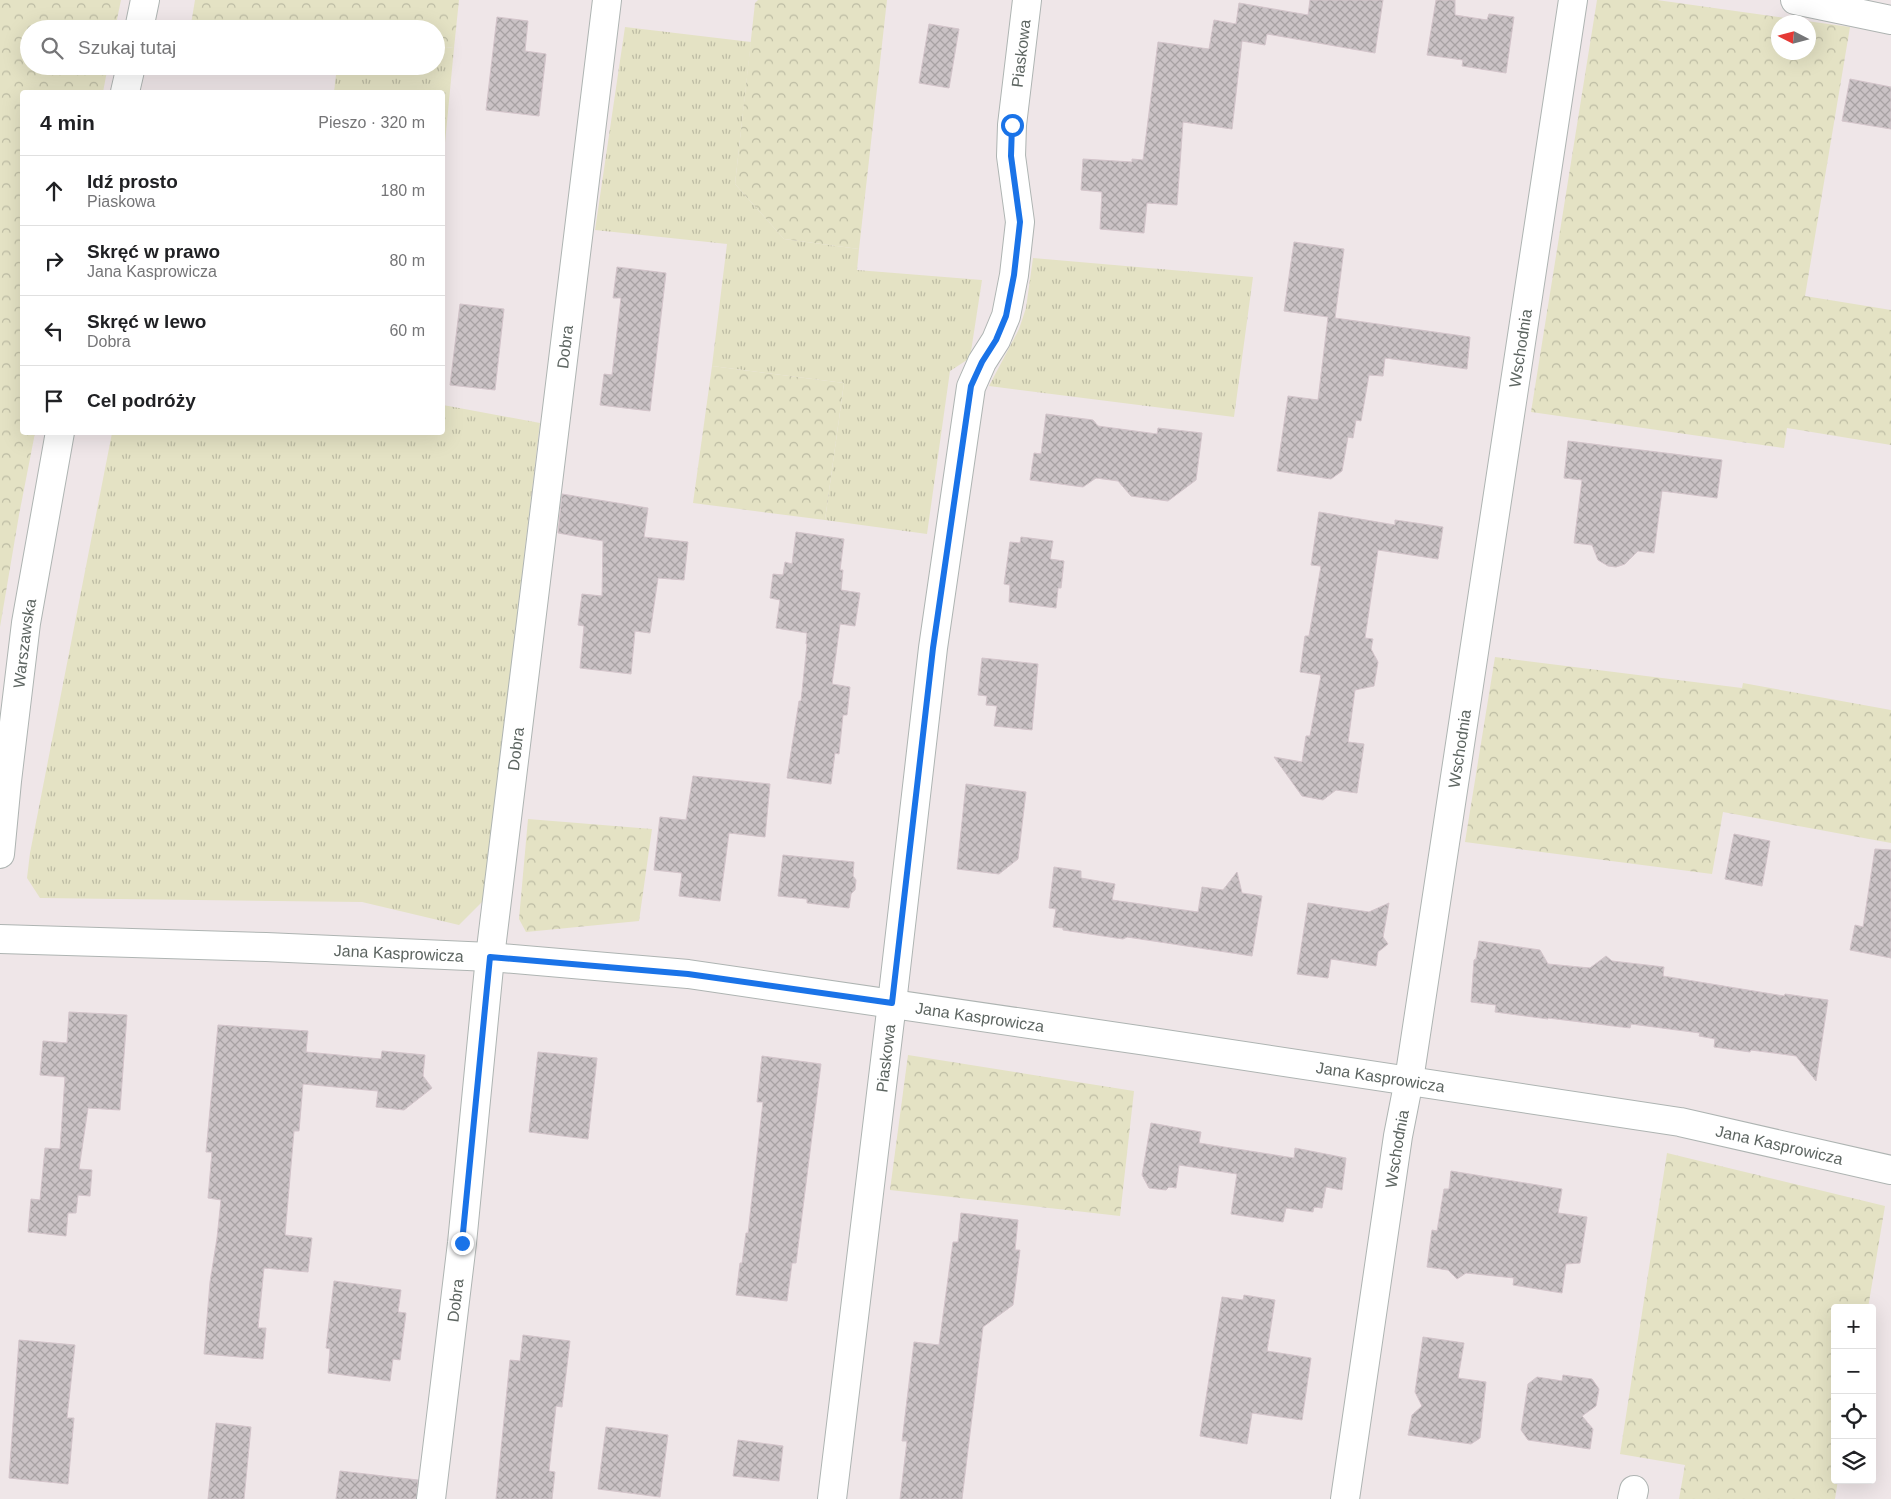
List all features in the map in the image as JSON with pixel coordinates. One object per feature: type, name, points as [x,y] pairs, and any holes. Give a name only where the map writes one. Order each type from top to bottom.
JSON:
[{"type":"street","points":[[141,20],[145,0]]},
{"type":"street","name":"Dobra","points":[[431,1499],[462,1243],[490,957],[607,0]]},
{"type":"street","name":"Piaskowa","points":[[832,1499],[933,648],[971,386],[982,362],[996,340],[1006,316],[1014,275],[1020,222],[1011,156],[1012,125],[1027,0]]},
{"type":"street","name":"Wschodnia","points":[[1346,1499],[1398,1136],[1409,1080],[1573,0]]},
{"type":"street","points":[[1795,0],[1891,20]]},
{"type":"street","points":[[125,90],[129,75]]},
{"type":"street","name":"Warszawska","points":[[0,854],[26,623],[59,435]]},
{"type":"street","name":"Jana Kasprowicza","points":[[0,939],[490,957],[688,974],[1409,1080],[1680,1122],[1891,1170]]},
{"type":"green space","points":[[0,0],[121,0],[117,20],[20,20],[20,75],[106,75],[103,90],[20,90],[20,435],[35,435],[0,627]]},
{"type":"green space","points":[[195,0],[459,0],[454,48],[445,47],[445,20],[192,20]]},
{"type":"green space","points":[[758,0],[887,0],[859,249],[784,239],[735,184],[755,3]]},
{"type":"green space","points":[[1597,0],[1657,0],[1771,16],[1771,60],[1816,60],[1816,22],[1850,27],[1805,296],[1891,310],[1891,445],[1787,428],[1784,448],[1531,412]]},
{"type":"green space","points":[[625,27],[751,42],[735,184],[784,239],[859,249],[857,270],[982,280],[970,358],[950,371],[927,534],[825,520],[844,383],[712,366],[727,244],[595,230]]},
{"type":"green space","points":[[445,47],[454,48],[445,143],[445,90],[334,90],[336,75],[445,75]]},
{"type":"green space","points":[[1033,258],[1253,277],[1234,417],[989,386],[1019,329],[1026,308]]},
{"type":"green space","points":[[712,366],[844,383],[825,520],[693,503]]},
{"type":"green space","points":[[445,405],[540,423],[483,901],[459,925],[362,902],[40,898],[27,878],[30,853],[112,435],[445,435]]},
{"type":"green space","points":[[1495,657],[1742,688],[1743,683],[1891,710],[1891,843],[1723,812],[1712,874],[1465,842]]},
{"type":"green space","points":[[528,819],[652,829],[639,921],[526,932],[519,919]]},
{"type":"green space","points":[[908,1055],[1134,1091],[1120,1216],[890,1190]]},
{"type":"green space","points":[[1667,1153],[1885,1206],[1869,1304],[1831,1304],[1831,1484],[1837,1484],[1835,1499],[1679,1499],[1685,1465],[1620,1454]]},
{"type":"building","points":[[1310,0],[1383,0],[1375,53],[1267,34],[1265,45],[1242,41],[1232,129],[1183,122],[1177,205],[1147,203],[1144,233],[1100,229],[1102,192],[1081,190],[1083,159],[1132,162],[1132,159],[1143,160],[1158,42],[1209,49],[1214,20],[1236,24],[1239,3],[1308,15]]},
{"type":"building","points":[[1436,0],[1455,0],[1455,15],[1487,20],[1489,14],[1514,17],[1506,73],[1462,66],[1463,60],[1427,55]]},
{"type":"building","points":[[497,17],[528,21],[525,51],[546,54],[539,116],[486,110]]},
{"type":"building","points":[[929,24],[959,29],[949,88],[919,83]]},
{"type":"building","points":[[1850,79],[1891,87],[1891,129],[1842,121]]},
{"type":"building","points":[[1294,242],[1344,249],[1335,318],[1470,337],[1467,369],[1385,358],[1383,376],[1369,375],[1361,421],[1356,420],[1353,438],[1348,437],[1342,471],[1331,479],[1277,471],[1288,396],[1318,400],[1328,317],[1284,311]]},
{"type":"building","points":[[617,267],[666,273],[650,411],[600,405],[604,374],[612,375],[621,298],[613,298]]},
{"type":"building","points":[[460,304],[504,309],[495,390],[450,385]]},
{"type":"building","points":[[1046,414],[1093,420],[1098,426],[1157,434],[1158,428],[1202,433],[1196,480],[1168,501],[1131,496],[1118,481],[1096,478],[1083,487],[1030,480],[1034,453],[1041,454]]},
{"type":"building","points":[[1568,441],[1722,460],[1717,498],[1662,491],[1654,553],[1638,551],[1625,564],[1616,567],[1608,566],[1598,560],[1592,545],[1574,543],[1582,480],[1564,478]]},
{"type":"building","points":[[562,494],[648,508],[644,537],[688,542],[684,580],[658,578],[650,633],[635,631],[631,674],[580,668],[584,626],[578,625],[582,594],[602,596],[603,541],[558,533]]},
{"type":"building","points":[[1319,512],[1395,525],[1395,520],[1443,527],[1438,559],[1378,550],[1365,638],[1373,639],[1371,649],[1378,662],[1374,686],[1355,690],[1348,742],[1364,744],[1357,793],[1336,790],[1323,800],[1302,796],[1274,757],[1302,762],[1306,736],[1310,736],[1321,675],[1300,672],[1305,636],[1309,636],[1321,566],[1311,565]]},
{"type":"building","points":[[796,532],[844,539],[840,570],[843,570],[841,590],[860,593],[855,626],[840,624],[832,684],[850,687],[847,715],[843,715],[839,754],[835,753],[831,784],[787,778],[799,701],[801,701],[807,633],[776,628],[780,600],[770,598],[773,574],[783,575],[785,562],[792,564]]},
{"type":"building","points":[[1021,537],[1053,541],[1050,559],[1064,561],[1061,588],[1058,588],[1056,608],[1009,602],[1010,585],[1004,584],[1010,542],[1020,543]]},
{"type":"building","points":[[982,658],[1038,664],[1032,730],[994,726],[997,706],[986,705],[987,696],[978,695]]},
{"type":"building","points":[[693,776],[770,784],[765,837],[729,833],[720,901],[679,896],[682,873],[654,870],[660,817],[686,820]]},
{"type":"building","points":[[966,784],[1026,792],[1018,859],[999,874],[957,869]]},
{"type":"building","points":[[1734,834],[1770,841],[1762,886],[1725,879]]},
{"type":"building","points":[[1875,849],[1891,850],[1891,958],[1850,950],[1855,925],[1863,927]]},
{"type":"building","points":[[783,855],[854,862],[855,890],[851,894],[849,908],[807,903],[807,899],[778,896]]},
{"type":"building","points":[[1054,867],[1081,871],[1081,878],[1115,884],[1112,900],[1198,912],[1202,887],[1223,890],[1237,872],[1242,893],[1262,896],[1252,956],[1127,937],[1123,939],[1053,927],[1056,909],[1049,908]]},
{"type":"building","points":[[1308,903],[1369,912],[1389,903],[1383,937],[1388,944],[1378,952],[1376,966],[1331,959],[1328,978],[1297,974]]},
{"type":"building","points":[[1479,941],[1540,950],[1548,964],[1590,968],[1606,956],[1612,961],[1664,967],[1663,976],[1784,996],[1785,994],[1828,1000],[1816,1081],[1796,1056],[1714,1047],[1715,1039],[1699,1036],[1700,1033],[1631,1024],[1630,1028],[1495,1012],[1496,1005],[1471,1002],[1474,960],[1476,959]]},
{"type":"building","points":[[69,1012],[127,1015],[120,1110],[88,1108],[79,1169],[92,1170],[90,1196],[78,1195],[76,1213],[68,1213],[66,1236],[28,1232],[31,1199],[40,1200],[45,1148],[60,1149],[65,1077],[40,1075],[43,1041],[67,1043]]},
{"type":"building","points":[[218,1025],[308,1031],[306,1052],[381,1059],[382,1051],[425,1055],[423,1076],[432,1088],[404,1110],[376,1107],[378,1091],[303,1084],[299,1131],[294,1131],[285,1235],[312,1238],[308,1272],[264,1268],[258,1328],[266,1328],[263,1359],[204,1354],[210,1282],[221,1200],[208,1198],[212,1152],[206,1152]]},
{"type":"building","points":[[538,1052],[597,1058],[588,1139],[529,1132]]},
{"type":"building","points":[[762,1056],[821,1064],[796,1263],[792,1263],[787,1301],[736,1295],[740,1263],[742,1263],[746,1233],[748,1233],[763,1102],[757,1102]]},
{"type":"building","points":[[1151,1123],[1201,1132],[1199,1143],[1294,1158],[1295,1148],[1346,1158],[1342,1190],[1326,1187],[1322,1208],[1314,1207],[1313,1212],[1286,1208],[1283,1222],[1231,1214],[1237,1174],[1179,1165],[1176,1188],[1169,1187],[1166,1190],[1149,1188],[1142,1175]]},
{"type":"building","points":[[1451,1171],[1562,1189],[1558,1213],[1587,1217],[1580,1263],[1566,1264],[1562,1293],[1513,1285],[1514,1278],[1466,1273],[1457,1279],[1448,1270],[1427,1267],[1432,1230],[1437,1231],[1444,1189],[1449,1189]]},
{"type":"building","points":[[961,1213],[1018,1220],[1015,1250],[1020,1250],[1013,1305],[983,1327],[962,1499],[900,1499],[907,1441],[902,1441],[914,1342],[939,1345],[953,1242],[958,1242]]},
{"type":"building","points":[[334,1281],[401,1290],[398,1312],[406,1313],[400,1360],[393,1359],[390,1381],[328,1373],[330,1349],[326,1348]]},
{"type":"building","points":[[1244,1295],[1275,1300],[1267,1351],[1311,1358],[1302,1420],[1252,1413],[1247,1444],[1200,1436],[1222,1297],[1243,1300]]},
{"type":"building","points":[[523,1335],[570,1341],[562,1407],[556,1406],[549,1471],[555,1472],[552,1499],[496,1499],[510,1360],[520,1361]]},
{"type":"building","points":[[1423,1337],[1464,1343],[1458,1378],[1486,1382],[1480,1438],[1471,1444],[1408,1435],[1412,1415],[1422,1406],[1415,1392]]},
{"type":"building","points":[[19,1340],[75,1345],[67,1418],[74,1418],[68,1484],[9,1478]]},
{"type":"building","points":[[1563,1375],[1592,1379],[1599,1389],[1596,1406],[1582,1416],[1593,1429],[1590,1449],[1528,1440],[1521,1430],[1528,1384],[1537,1377],[1562,1381]]},
{"type":"building","points":[[216,1423],[251,1427],[244,1499],[208,1499]]},
{"type":"building","points":[[606,1427],[668,1435],[660,1497],[598,1489]]},
{"type":"building","points":[[738,1440],[783,1446],[779,1481],[733,1476]]},
{"type":"building","points":[[340,1471],[418,1480],[416,1499],[336,1499]]},
{"type":"route","points":[[462,1243],[490,957],[688,974],[892,1003],[933,648],[971,386],[982,362],[996,340],[1006,316],[1014,275],[1020,222],[1011,156],[1012,125]]}]
